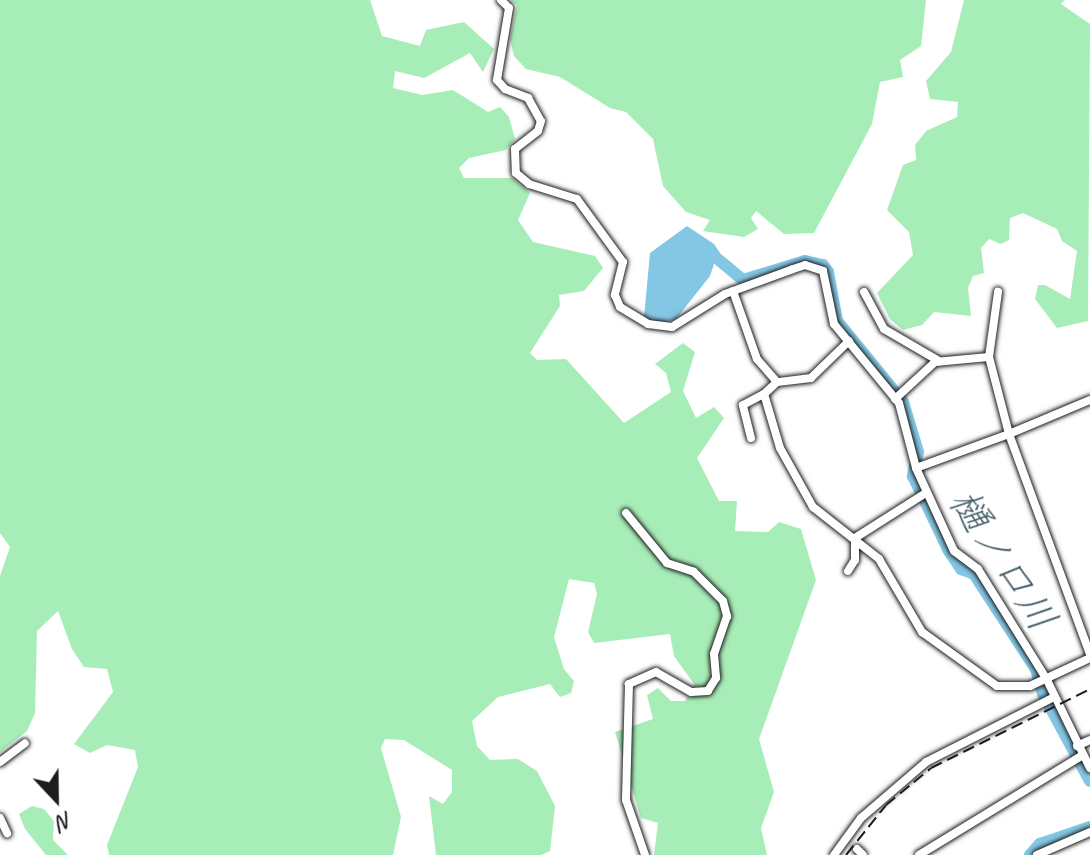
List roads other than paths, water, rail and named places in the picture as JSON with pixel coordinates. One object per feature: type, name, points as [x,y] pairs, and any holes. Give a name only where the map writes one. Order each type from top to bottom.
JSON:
[{"type":"street","points":[[501,0],[509,8],[497,80],[505,89],[528,98],[541,121],[538,131],[515,149],[516,173],[529,184],[580,203],[623,262],[615,295],[620,307],[648,324],[672,327],[733,291],[805,265],[823,271],[834,324],[895,399],[916,468],[954,551],[978,569],[1047,680],[1052,698],[1090,768]]},
{"type":"street","points":[[733,291],[757,359],[777,382]]},
{"type":"street","points":[[864,292],[884,329],[940,361],[989,357]]},
{"type":"street","points":[[764,394],[780,448],[813,507],[879,559],[922,632],[984,679],[1013,687],[1047,680],[1090,656],[1009,434],[989,357],[998,292]]},
{"type":"street","points":[[751,438],[743,405],[764,394],[777,382],[811,378],[849,341]]},
{"type":"street","points":[[895,399],[940,361]]},
{"type":"street","points":[[916,468],[1090,400]]},
{"type":"street","points":[[855,538],[926,493]]},
{"type":"street","points":[[626,513],[667,563],[694,572],[723,601],[727,616],[714,654],[716,678],[708,691],[691,692],[656,672],[629,684],[626,800],[645,855]]},
{"type":"street","points":[[848,571],[855,560],[855,538]]},
{"type":"street","points":[[834,855],[861,818],[915,770],[1052,698]]},
{"type":"street","points":[[1077,746],[1090,740]]},
{"type":"street","points":[[0,762],[25,743]]},
{"type":"street","points":[[919,855],[1083,755]]},
{"type":"street","points":[[0,818],[7,833]]},
{"type":"street","points":[[1037,855],[1090,832]]},
{"type":"water","points":[[687,226],[714,244],[724,259],[715,261],[710,276],[676,319],[658,324],[644,317],[650,253]]},
{"type":"waterway","name":"樋ノ口川","points":[[719,260],[743,280],[805,261],[823,265],[828,272],[837,321],[903,402],[918,452],[913,476],[949,551],[961,569],[974,574],[1036,669],[1043,694],[1090,781]]},
{"type":"waterway","name":"樋ノ口川","points":[[1030,855],[1040,844],[1090,827]]},
{"type":"railway","points":[[846,855],[886,805],[931,768],[1090,689]]}]
